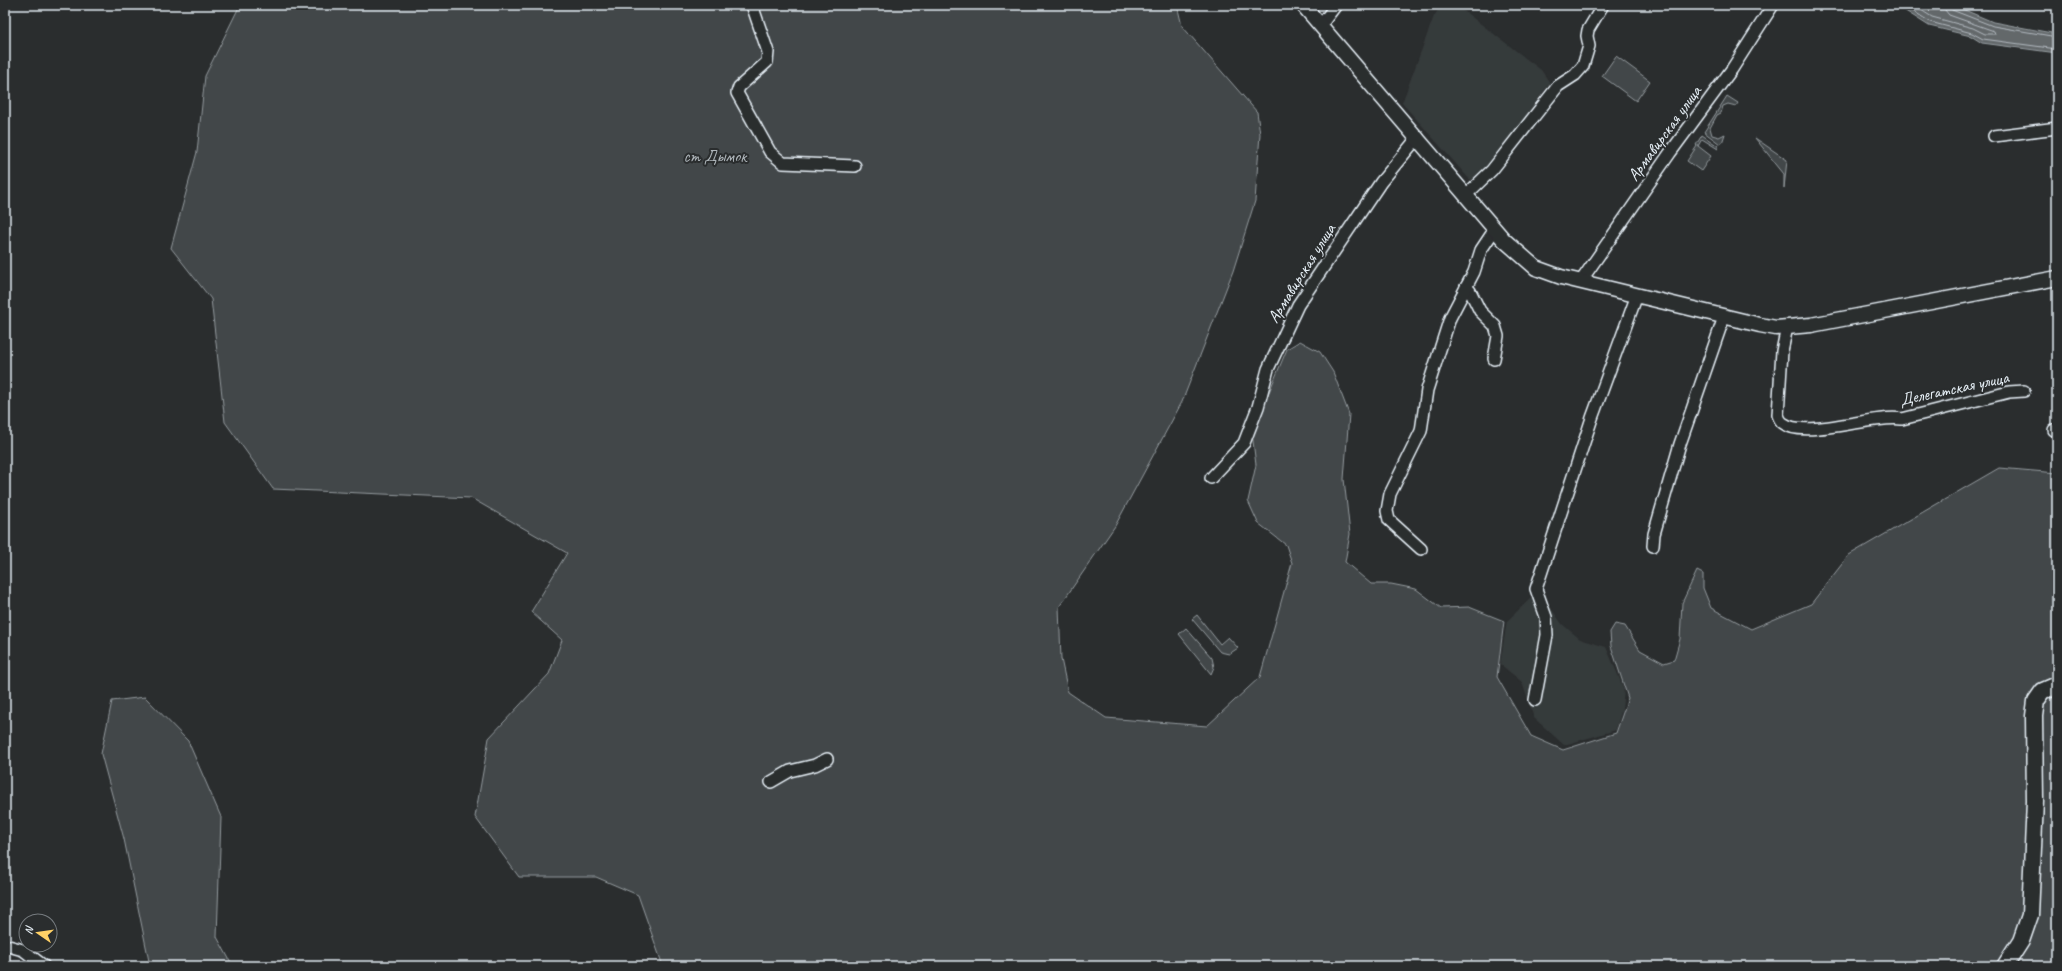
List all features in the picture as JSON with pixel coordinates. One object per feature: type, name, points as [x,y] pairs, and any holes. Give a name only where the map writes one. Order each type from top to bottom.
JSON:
[{"type":"highway","points":[[2004,966],[2021,941],[2030,915],[2035,800],[2034,716],[2036,700],[2043,691],[2057,685]]},
{"type":"main road","points":[[1303,5],[1496,229],[1536,268],[1561,277],[1724,318],[1776,328],[1811,325],[2057,278]]},
{"type":"street","points":[[752,5],[768,52],[767,62],[740,87],[737,93],[770,152],[783,163],[855,166]]},
{"type":"street","points":[[1321,25],[1336,5]]},
{"type":"street","points":[[1466,195],[1492,170],[1558,86],[1575,75],[1583,66],[1589,46],[1586,36],[1603,5]]},
{"type":"street","name":"Армавирская улица","points":[[1581,281],[1670,153],[1732,69],[1774,5]]},
{"type":"street","points":[[1994,136],[2057,128]]},
{"type":"street","name":"Армавирская улица","points":[[1211,478],[1244,443],[1258,407],[1268,369],[1282,336],[1298,305],[1381,182],[1418,137]]},
{"type":"street","points":[[1421,549],[1389,520],[1387,511],[1390,494],[1421,431],[1427,390],[1450,318],[1474,272],[1481,250],[1496,229]]},
{"type":"street","points":[[1466,287],[1470,291],[1480,311],[1495,326],[1498,336],[1494,359]]},
{"type":"street","points":[[1535,700],[1547,635],[1546,617],[1536,589],[1592,418],[1637,295]]},
{"type":"street","points":[[1653,546],[1654,534],[1680,444],[1724,318]]},
{"type":"street","name":"Делегатская улица","points":[[1787,327],[1782,352],[1778,415],[1781,422],[1789,426],[1815,428],[1880,418],[1902,419],[2009,392],[2024,391]]},
{"type":"street","points":[[771,782],[790,771],[815,765],[827,759]]},
{"type":"street","points":[[5,945],[23,950],[44,966]]},
{"type":"shaded area","points":[[1442,5],[1456,5],[1541,70],[1550,83],[1504,145],[1472,182],[1402,103],[1434,16]]},
{"type":"shaded area","points":[[1532,597],[1546,601],[1562,624],[1580,639],[1606,647],[1624,689],[1622,709],[1616,730],[1564,745],[1534,718],[1522,682],[1500,664],[1507,621]]},
{"type":"green space","name":"ст Дымок","points":[[240,5],[1177,5],[1182,26],[1257,112],[1260,134],[1255,201],[1233,271],[1182,402],[1115,526],[1059,607],[1061,659],[1068,692],[1106,718],[1207,726],[1260,677],[1292,563],[1286,545],[1258,523],[1248,501],[1256,465],[1252,433],[1287,349],[1300,341],[1320,352],[1333,372],[1349,414],[1344,479],[1350,534],[1345,562],[1371,584],[1391,584],[1416,589],[1441,608],[1469,607],[1504,621],[1497,677],[1531,736],[1563,750],[1616,733],[1628,698],[1611,646],[1610,632],[1615,624],[1625,626],[1640,650],[1664,663],[1674,660],[1680,639],[1682,603],[1697,571],[1703,574],[1703,588],[1711,608],[1751,629],[1811,604],[1849,555],[1999,468],[2057,473],[2057,966],[663,966],[638,895],[596,877],[519,877],[475,817],[489,738],[549,674],[562,640],[531,612],[567,553],[471,498],[273,489],[225,422],[211,299],[171,248],[197,152],[205,76]]},
{"type":"green space","points":[[1616,56],[1650,81],[1636,101],[1602,76]]},
{"type":"green space","points":[[1727,96],[1738,103],[1736,106],[1728,104],[1723,106],[1721,113],[1717,115],[1710,128],[1712,135],[1719,137],[1725,134],[1722,143],[1720,144],[1704,132]]},
{"type":"green space","points":[[1702,135],[1718,146],[1718,149],[1702,139],[1698,146],[1711,156],[1701,171],[1687,161]]},
{"type":"green space","points":[[1755,138],[1787,160],[1784,188],[1784,174]]},
{"type":"green space","points":[[1197,615],[1220,644],[1228,637],[1238,648],[1229,654],[1220,652],[1192,619]]},
{"type":"green space","points":[[1186,628],[1212,658],[1214,667],[1211,674],[1179,634]]},
{"type":"green space","points":[[145,697],[188,741],[221,817],[217,937],[233,966],[150,966],[124,839],[101,754],[112,701]]},
{"type":"water","points":[[1896,5],[1944,5],[1960,8],[1993,22],[2057,34],[2057,53],[1982,43],[1971,36],[1929,26]]}]
